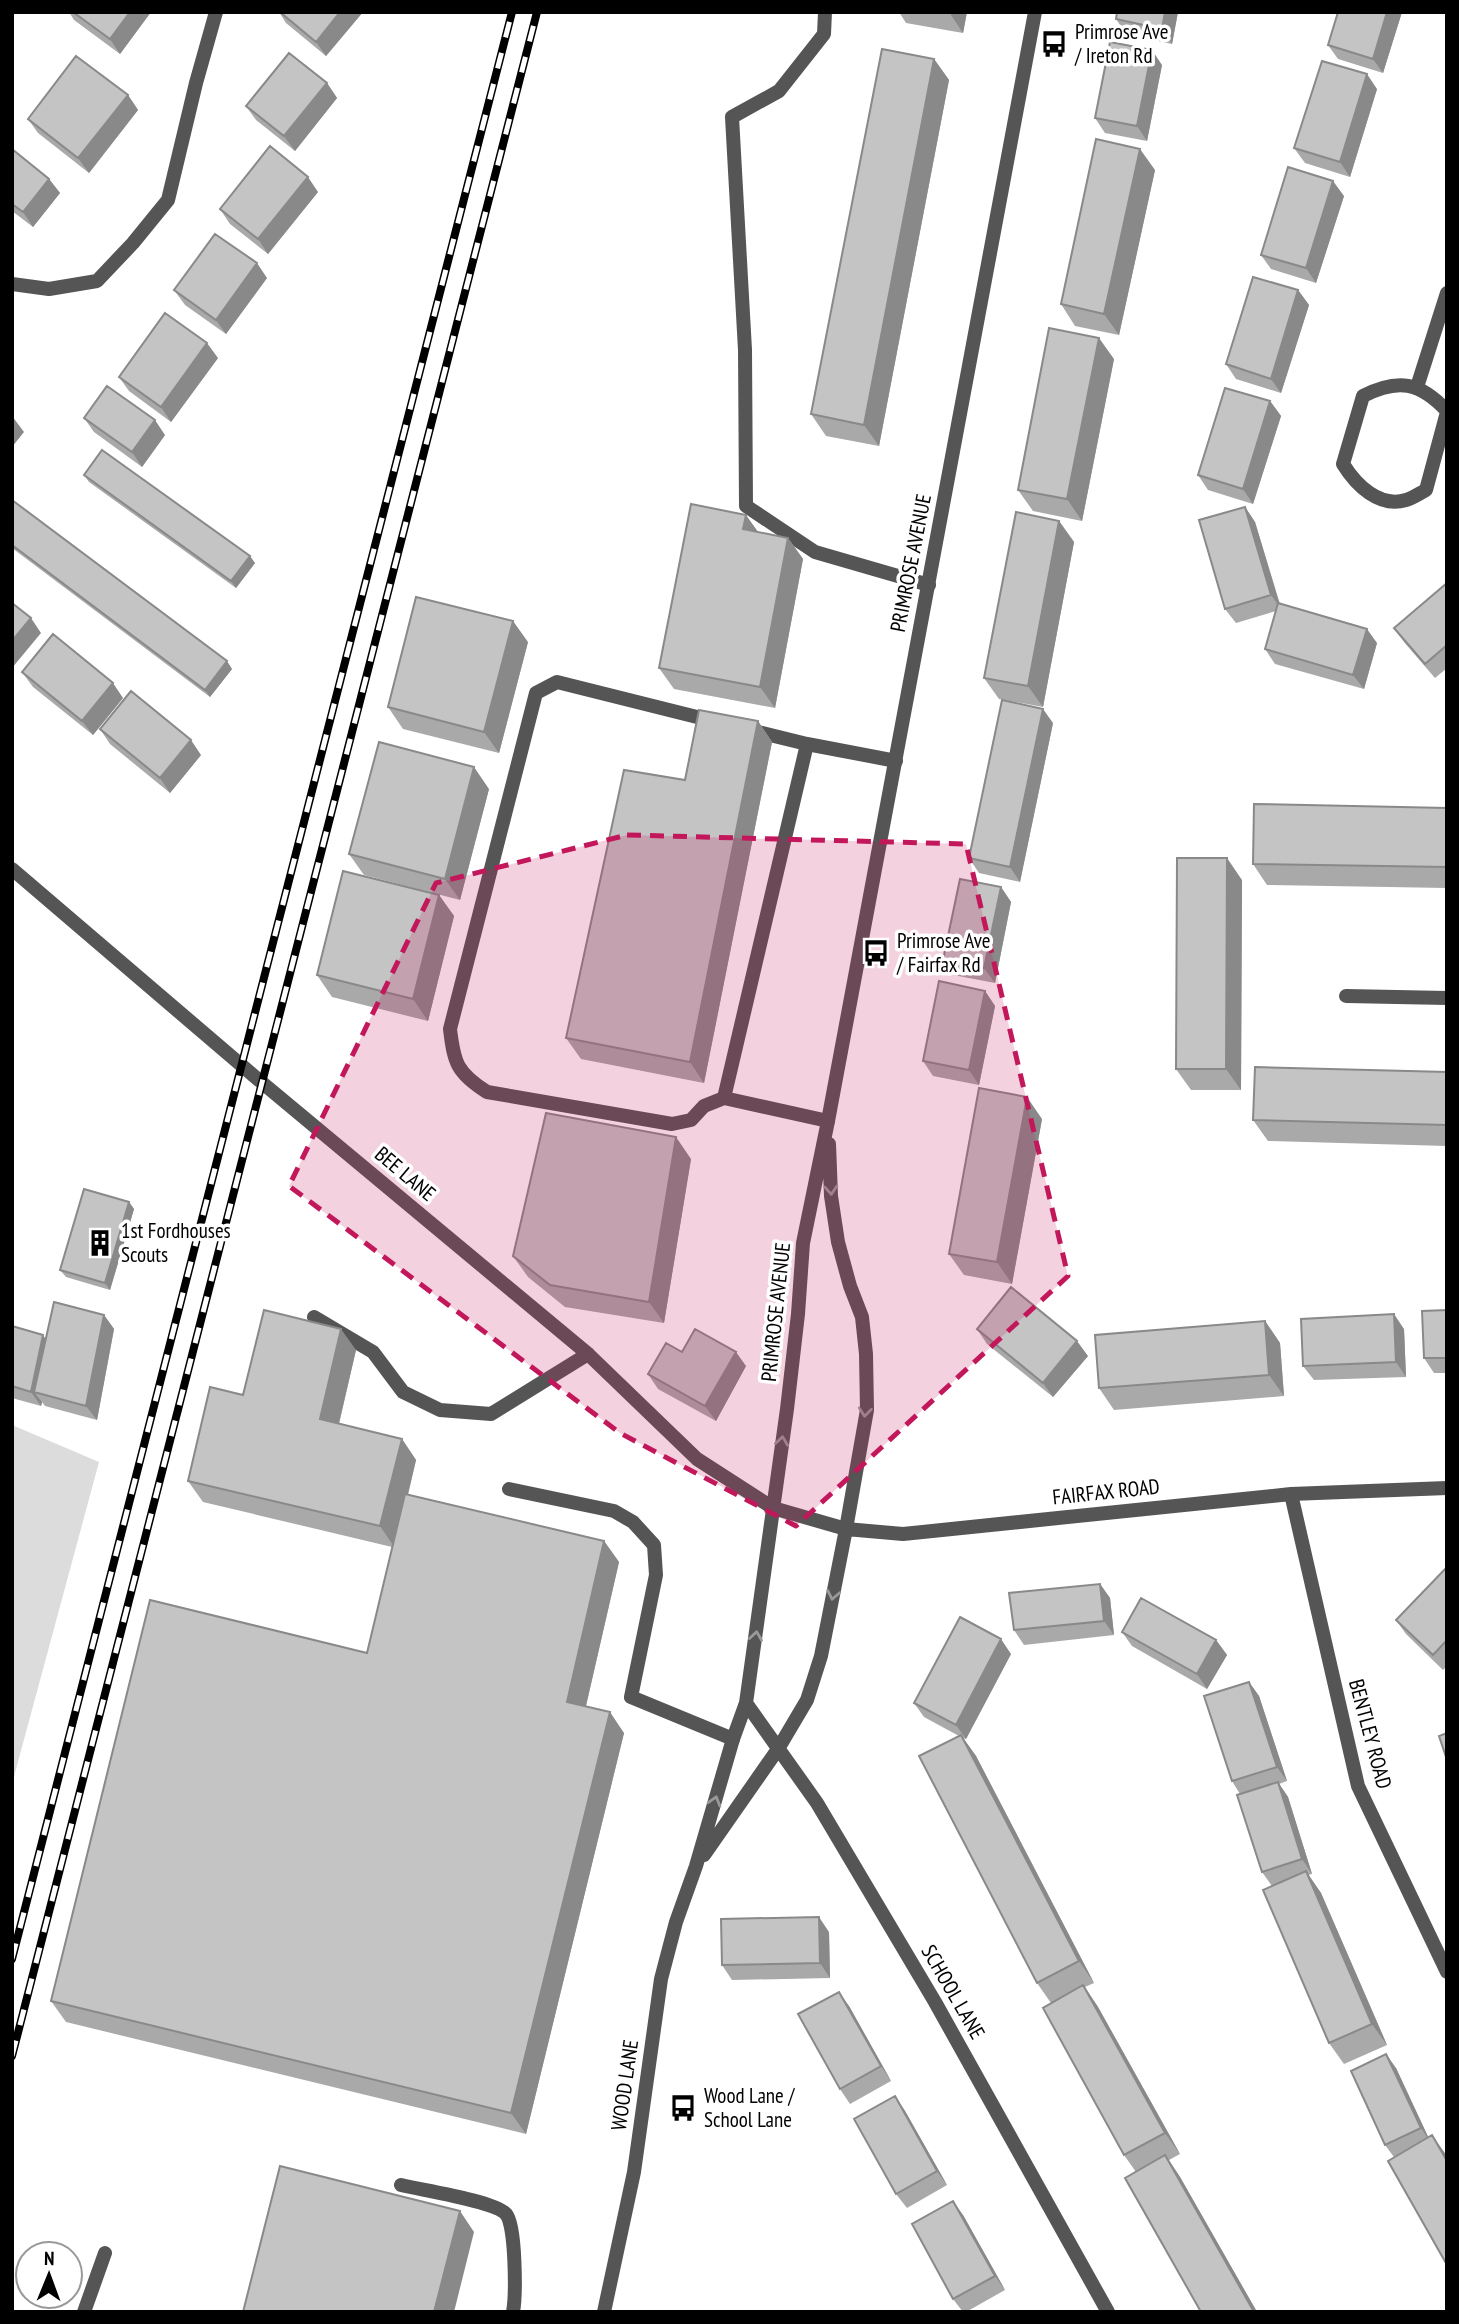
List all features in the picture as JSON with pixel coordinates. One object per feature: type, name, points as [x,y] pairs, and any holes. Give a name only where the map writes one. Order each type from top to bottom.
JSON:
[{"type":"street","points":[[12,284],[49,289],[97,281],[168,200],[216,12]]},
{"type":"street","points":[[825,12],[824,34],[779,91],[732,117],[746,350],[746,506],[816,552],[929,585]]},
{"type":"street","name":"PRIMROSE AVENUE","points":[[773,1508],[798,1314],[803,1243],[828,1122],[1035,12]]},
{"type":"street","points":[[1417,387],[1447,293]]},
{"type":"street","points":[[1398,384],[1417,387],[1434,397],[1447,412],[1426,490],[1405,501],[1385,500],[1367,493],[1353,480],[1343,464],[1363,396],[1380,387],[1398,384]]},
{"type":"street","points":[[828,1122],[724,1098],[705,1106],[691,1120],[672,1124],[487,1092],[468,1080],[453,1057],[450,1029],[536,693],[557,682],[807,744],[896,761]]},
{"type":"street","points":[[724,1098],[807,744]]},
{"type":"street","name":"BEE LANE","points":[[12,869],[264,1085],[588,1354],[697,1459],[773,1508]]},
{"type":"street","points":[[1346,996],[1447,998]]},
{"type":"street","name":"PRIMROSE AVENUE","points":[[828,1122],[831,1196],[838,1242],[862,1317],[866,1354],[867,1410],[846,1528]]},
{"type":"street","points":[[314,1317],[373,1352],[402,1392],[440,1410],[491,1414],[588,1354]]},
{"type":"street","name":"FAIRFAX ROAD","points":[[773,1508],[846,1528],[903,1534],[1291,1494],[1447,1488]]},
{"type":"street","points":[[509,1489],[614,1511],[633,1522],[654,1545],[656,1575],[631,1697],[733,1739]]},
{"type":"street","name":"BENTLEY ROAD","points":[[1291,1494],[1357,1786],[1447,1972]]},
{"type":"street","name":"WOOD LANE","points":[[604,2312],[634,2172],[661,1979],[676,1922],[746,1703],[773,1508]]},
{"type":"street","name":"WOOD LANE","points":[[696,1866],[778,1749],[807,1700],[821,1656],[846,1528]]},
{"type":"street","name":"SCHOOL LANE","points":[[746,1703],[817,1803],[935,2002],[1108,2312]]},
{"type":"street","points":[[401,2185],[490,2205],[505,2213],[511,2221],[514,2252],[513,2312]]},
{"type":"street","points":[[84,2312],[105,2253]]},
{"type":"highlighted area","points":[[627,835],[966,844],[1068,1276],[796,1526],[620,1433],[289,1186],[436,883]]},
{"type":"shaded area","points":[[12,1425],[99,1462],[12,1784]]},
{"type":"building","points":[[73,12],[130,12],[110,39]]},
{"type":"building","points":[[280,12],[340,12],[316,42]]},
{"type":"building","points":[[1117,12],[1165,12],[1162,29],[1116,19]]},
{"type":"building","points":[[1338,12],[1387,12],[1373,59],[1328,45]]},
{"type":"building","points":[[1110,42],[1152,50],[1137,126],[1095,118]]},
{"type":"building","points":[[882,49],[934,59],[864,425],[811,414]]},
{"type":"building","points":[[289,53],[327,83],[284,136],[246,106]]},
{"type":"building","points":[[76,56],[128,95],[78,158],[28,119]]},
{"type":"building","points":[[1322,61],[1367,74],[1340,162],[1294,148]]},
{"type":"building","points":[[1096,139],[1140,149],[1104,314],[1061,304]]},
{"type":"building","points":[[270,146],[308,177],[258,239],[220,209]]},
{"type":"building","points":[[12,149],[49,179],[23,212],[12,204]]},
{"type":"building","points":[[1288,167],[1333,181],[1306,268],[1261,255]]},
{"type":"building","points":[[215,234],[257,263],[216,320],[174,290]]},
{"type":"building","points":[[1253,277],[1298,290],[1271,379],[1226,364]]},
{"type":"building","points":[[165,313],[207,343],[161,407],[119,377]]},
{"type":"building","points":[[1049,328],[1099,338],[1067,499],[1018,490]]},
{"type":"building","points":[[107,386],[155,420],[132,452],[84,418]]},
{"type":"building","points":[[1225,388],[1270,401],[1243,489],[1198,475]]},
{"type":"building","points":[[102,450],[250,556],[231,581],[84,475]]},
{"type":"building","points":[[12,500],[227,661],[205,690],[12,545]]},
{"type":"building","points":[[691,504],[746,515],[743,529],[788,538],[760,687],[659,668]]},
{"type":"building","points":[[1245,507],[1271,595],[1225,609],[1199,520]]},
{"type":"building","points":[[1016,512],[1059,521],[1028,686],[984,678]]},
{"type":"building","points":[[1447,583],[1447,645],[1425,664],[1394,628]]},
{"type":"building","points":[[416,597],[513,621],[484,732],[388,707]]},
{"type":"building","points":[[12,603],[31,618],[12,641]]},
{"type":"building","points":[[1278,603],[1367,629],[1353,675],[1265,649]]},
{"type":"building","points":[[53,634],[113,683],[82,721],[22,672]]},
{"type":"building","points":[[131,691],[191,740],[160,778],[100,729]]},
{"type":"building","points":[[1002,700],[1043,709],[1010,867],[969,858]]},
{"type":"building","points":[[699,710],[758,721],[690,1062],[566,1038],[624,770],[685,780]]},
{"type":"building","points":[[379,742],[474,767],[445,879],[349,854]]},
{"type":"building","points":[[1254,804],[1447,808],[1447,867],[1253,864]]},
{"type":"building","points":[[1177,858],[1227,858],[1226,1069],[1176,1069]]},
{"type":"building","points":[[343,871],[439,895],[413,999],[317,975]]},
{"type":"building","points":[[960,879],[1001,887],[984,968],[943,960]]},
{"type":"building","points":[[939,981],[985,991],[969,1070],[923,1061]]},
{"type":"building","points":[[1255,1067],[1447,1072],[1447,1125],[1253,1120]]},
{"type":"building","points":[[979,1088],[1027,1097],[997,1262],[949,1254]]},
{"type":"building","points":[[546,1113],[676,1137],[649,1302],[550,1285],[513,1256]]},
{"type":"building","name":"1st Fordhouses Scouts","points":[[84,1189],[129,1202],[105,1283],[60,1270]]},
{"type":"building","points":[[1011,1287],[1077,1341],[1043,1383],[977,1329]]},
{"type":"building","points":[[54,1302],[104,1315],[86,1406],[34,1392]]},
{"type":"building","points":[[264,1310],[341,1329],[320,1419],[402,1439],[380,1526],[188,1481],[210,1387],[243,1395]]},
{"type":"building","points":[[1447,1310],[1447,1358],[1424,1358],[1422,1311]]},
{"type":"building","points":[[1394,1314],[1396,1362],[1303,1366],[1301,1319]]},
{"type":"building","points":[[1265,1321],[1269,1375],[1099,1388],[1095,1335]]},
{"type":"building","points":[[12,1326],[43,1335],[31,1392],[12,1386]]},
{"type":"building","points":[[695,1329],[736,1352],[705,1406],[648,1374],[666,1343],[682,1352]]},
{"type":"building","points":[[405,1494],[604,1541],[567,1702],[610,1712],[511,2113],[51,2001],[150,1600],[367,1653]]},
{"type":"building","points":[[1447,1567],[1447,1640],[1433,1655],[1396,1620]]},
{"type":"building","points":[[1100,1584],[1104,1621],[1014,1630],[1009,1593]]},
{"type":"building","points":[[1141,1598],[1216,1640],[1197,1674],[1122,1632]]},
{"type":"building","points":[[960,1617],[1001,1639],[956,1725],[914,1703]]},
{"type":"building","points":[[1249,1682],[1277,1767],[1232,1781],[1204,1696]]},
{"type":"building","points":[[1447,1733],[1447,1760],[1439,1736]]},
{"type":"building","points":[[961,1735],[1079,1961],[1037,1983],[919,1756]]},
{"type":"building","points":[[1278,1782],[1302,1859],[1262,1872],[1237,1795]]},
{"type":"building","points":[[1306,1871],[1372,2024],[1329,2043],[1263,1890]]},
{"type":"building","points":[[819,1917],[820,1963],[722,1965],[721,1919]]},
{"type":"building","points":[[1083,1985],[1165,2133],[1124,2155],[1043,2008]]},
{"type":"building","points":[[839,1992],[881,2066],[840,2089],[798,2014]]},
{"type":"building","points":[[1386,2054],[1421,2128],[1385,2145],[1351,2071]]},
{"type":"building","points":[[895,2096],[937,2171],[896,2194],[854,2119]]},
{"type":"building","points":[[1432,2135],[1447,2161],[1447,2265],[1388,2161]]},
{"type":"building","points":[[1165,2155],[1254,2312],[1201,2312],[1125,2178]]},
{"type":"building","points":[[280,2166],[460,2211],[434,2312],[243,2312]]},
{"type":"building","points":[[953,2201],[995,2276],[953,2299],[912,2224]]},
{"type":"railway","points":[[12,1959],[512,12]]},
{"type":"railway","points":[[12,2056],[537,12]]},
{"type":"place","name":"Primrose Ave / Ireton Rd","points":[[1054,44]]},
{"type":"place","name":"Primrose Ave / Fairfax Rd","points":[[876,953]]},
{"type":"place","name":"1st Fordhouses Scouts","points":[[100,1243]]},
{"type":"place","name":"Wood Lane / School Lane","points":[[683,2108]]}]
